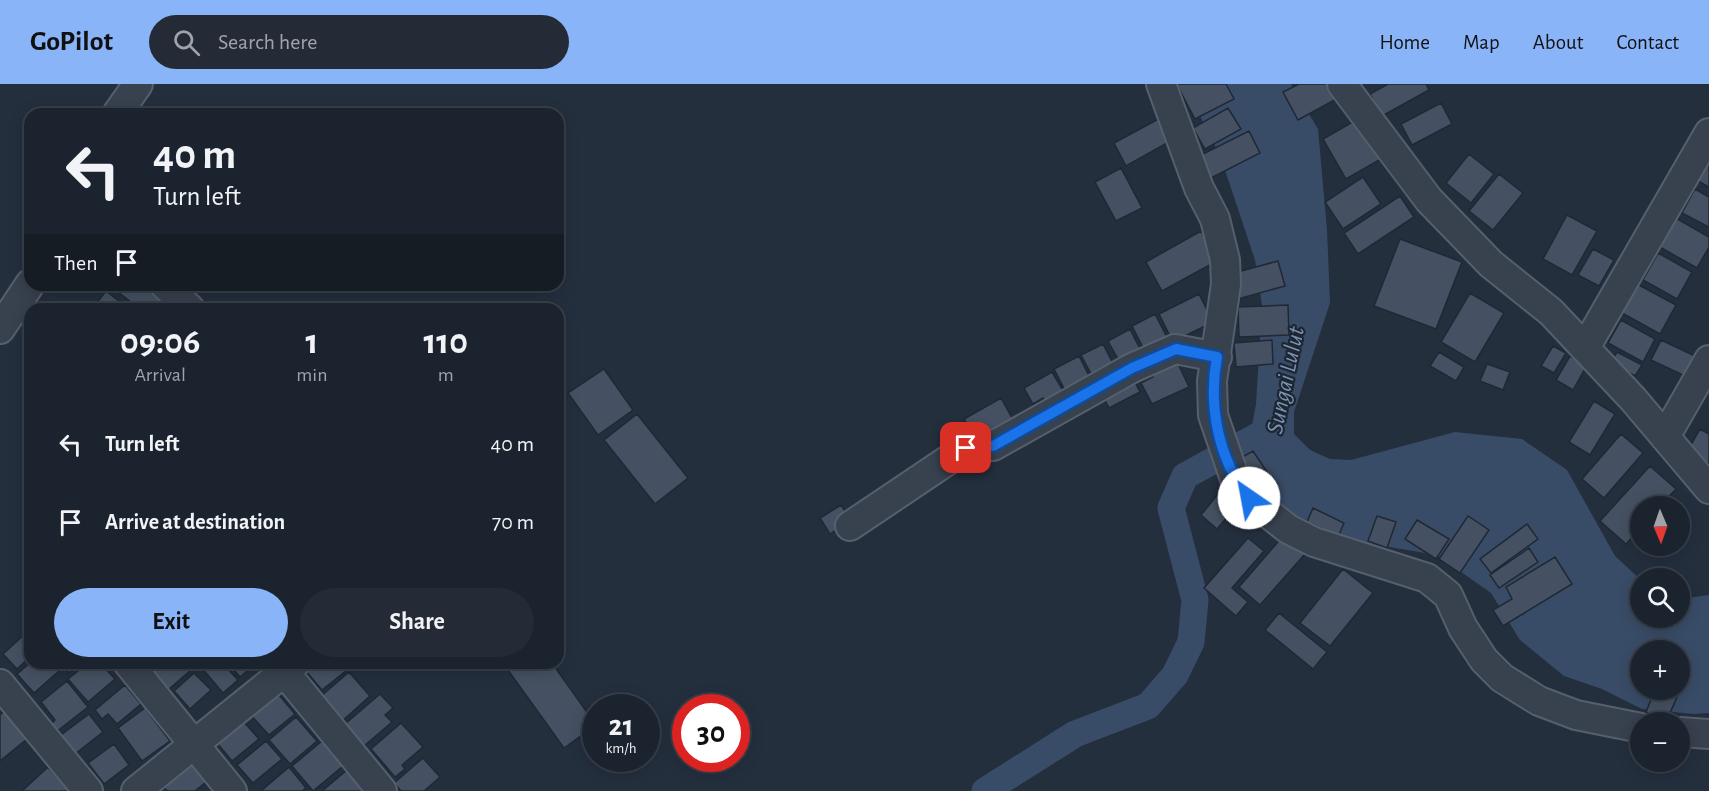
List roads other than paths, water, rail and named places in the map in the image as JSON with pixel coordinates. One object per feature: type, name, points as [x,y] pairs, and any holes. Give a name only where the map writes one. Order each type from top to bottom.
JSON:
[{"type":"street","points":[[121,108],[138,84]]},
{"type":"street","points":[[1161,84],[1199,189],[1215,219],[1225,260],[1226,284],[1212,381],[1217,429],[1236,482],[1249,498],[1288,529],[1314,542],[1427,578],[1449,595],[1463,628],[1484,660],[1502,678],[1539,701],[1576,715],[1630,726]]},
{"type":"street","points":[[1342,84],[1429,200],[1491,264],[1551,312],[1708,484]]},
{"type":"street","points":[[1585,348],[1709,133]]},
{"type":"street","points":[[0,329],[25,291]]},
{"type":"street","points":[[171,291],[184,303]]},
{"type":"street","points":[[850,526],[966,448],[981,445],[993,446],[1132,368],[1176,349],[1217,357]]},
{"type":"street","points":[[1665,437],[1709,360]]},
{"type":"street","points":[[133,669],[232,791]]},
{"type":"street","points":[[136,791],[282,669]]},
{"type":"street","points":[[288,669],[382,791]]},
{"type":"street","points":[[0,684],[88,791]]},
{"type":"street","points":[[1690,733],[1709,734]]},
{"type":"water","name":"Sungai Lulut","points":[[1184,84],[1291,84],[1318,129],[1327,230],[1330,303],[1294,412],[1294,434],[1310,450],[1330,459],[1351,460],[1455,432],[1522,439],[1567,470],[1615,556],[1630,570],[1630,628],[1690,628],[1690,598],[1709,595],[1709,713],[1694,714],[1642,709],[1602,689],[1564,676],[1520,640],[1491,593],[1437,555],[1342,539],[1297,522],[1263,493],[1253,472],[1248,447],[1256,404],[1262,305],[1255,260],[1221,158]]},
{"type":"waterway","name":"Sungai Lulut","points":[[985,791],[1075,734],[1148,706],[1175,675],[1191,642],[1195,600],[1171,508],[1185,476],[1274,427]]}]
